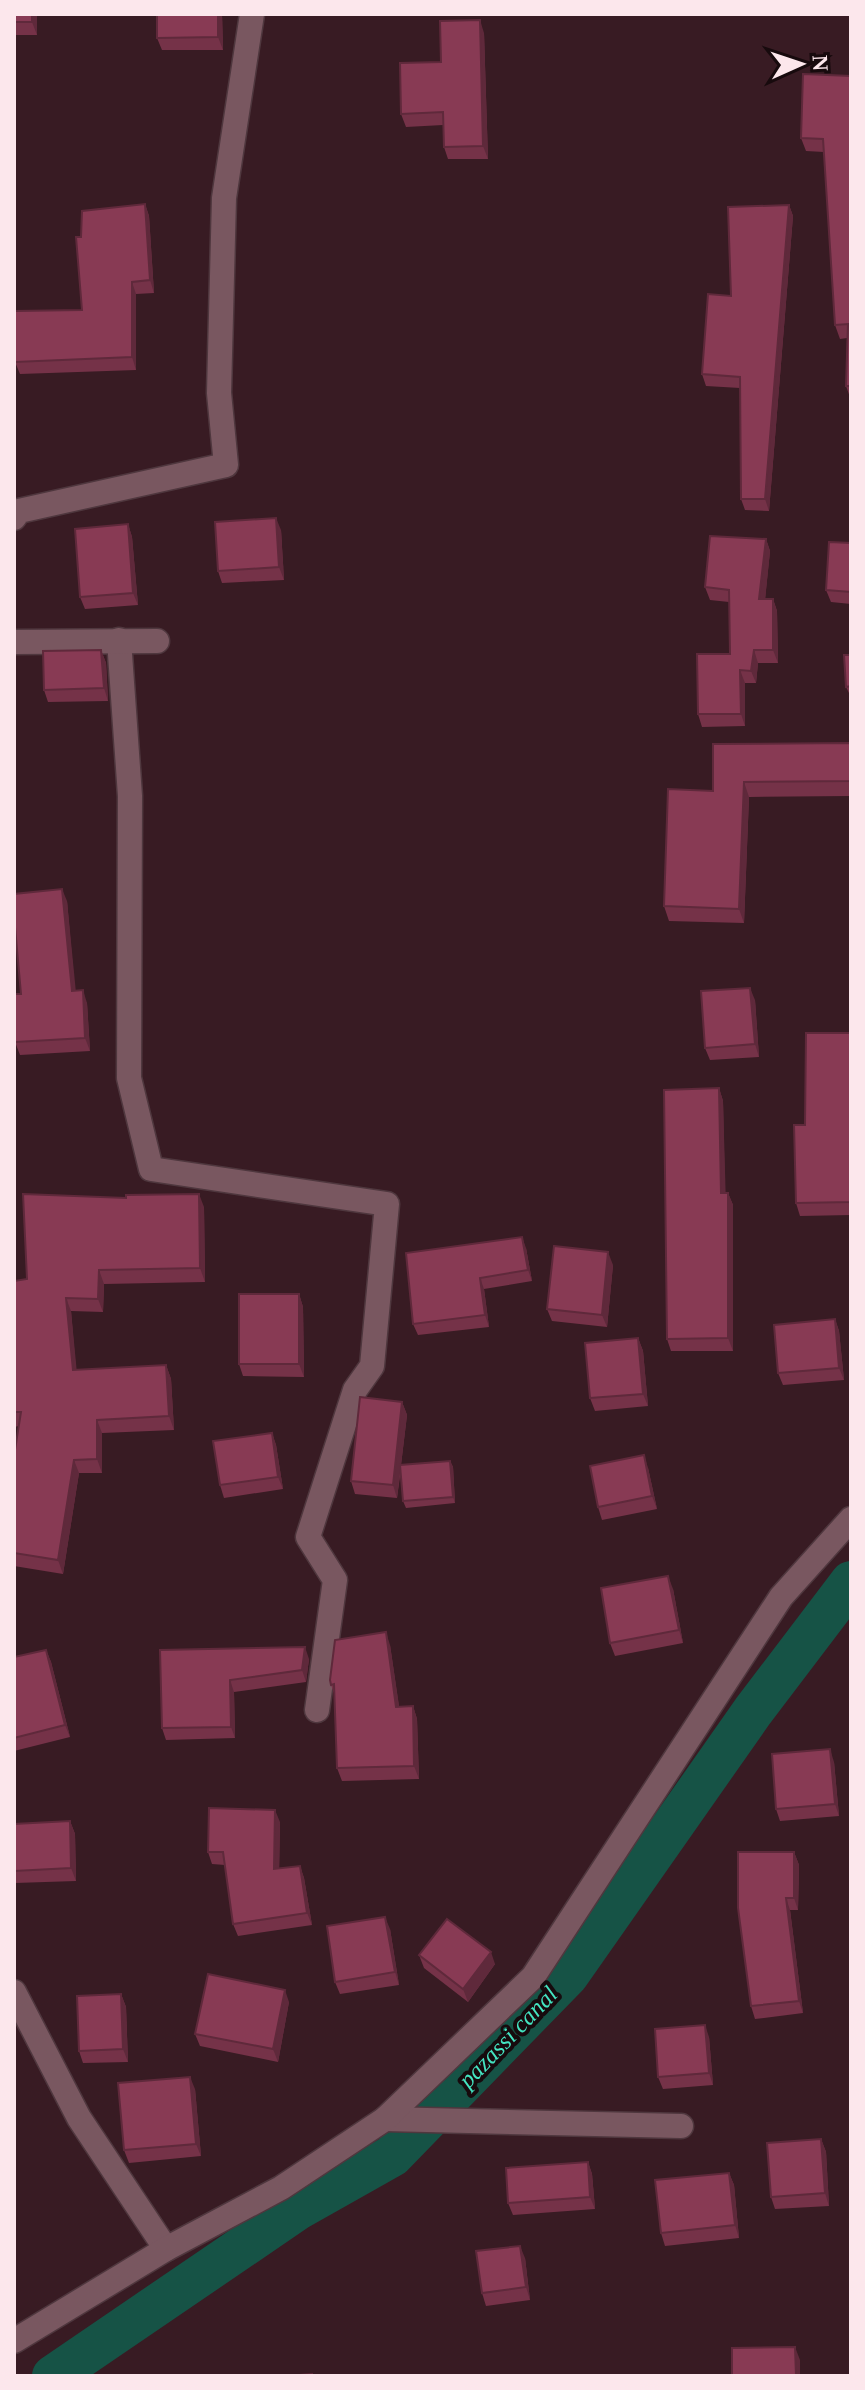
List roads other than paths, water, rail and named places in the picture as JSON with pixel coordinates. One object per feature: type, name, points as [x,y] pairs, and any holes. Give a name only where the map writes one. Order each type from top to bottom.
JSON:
[{"type":"street","points":[[14,518],[19,511],[226,465],[219,393],[224,198],[252,14]]},
{"type":"street","points":[[119,640],[130,796],[129,1078],[151,1169],[387,1204],[372,1366],[355,1390],[308,1537],[335,1580],[317,1710]]},
{"type":"street","points":[[14,642],[157,641]]},
{"type":"street","points":[[14,2341],[166,2249],[281,2188],[385,2119],[533,1977],[781,1597],[851,1519]]},
{"type":"street","points":[[14,1992],[79,2118],[166,2249]]},
{"type":"street","points":[[385,2119],[681,2126]]},
{"type":"waterway","name":"pazassi canal","points":[[53,2376],[298,2209],[392,2156],[568,1975],[753,1711],[851,1582]]}]
